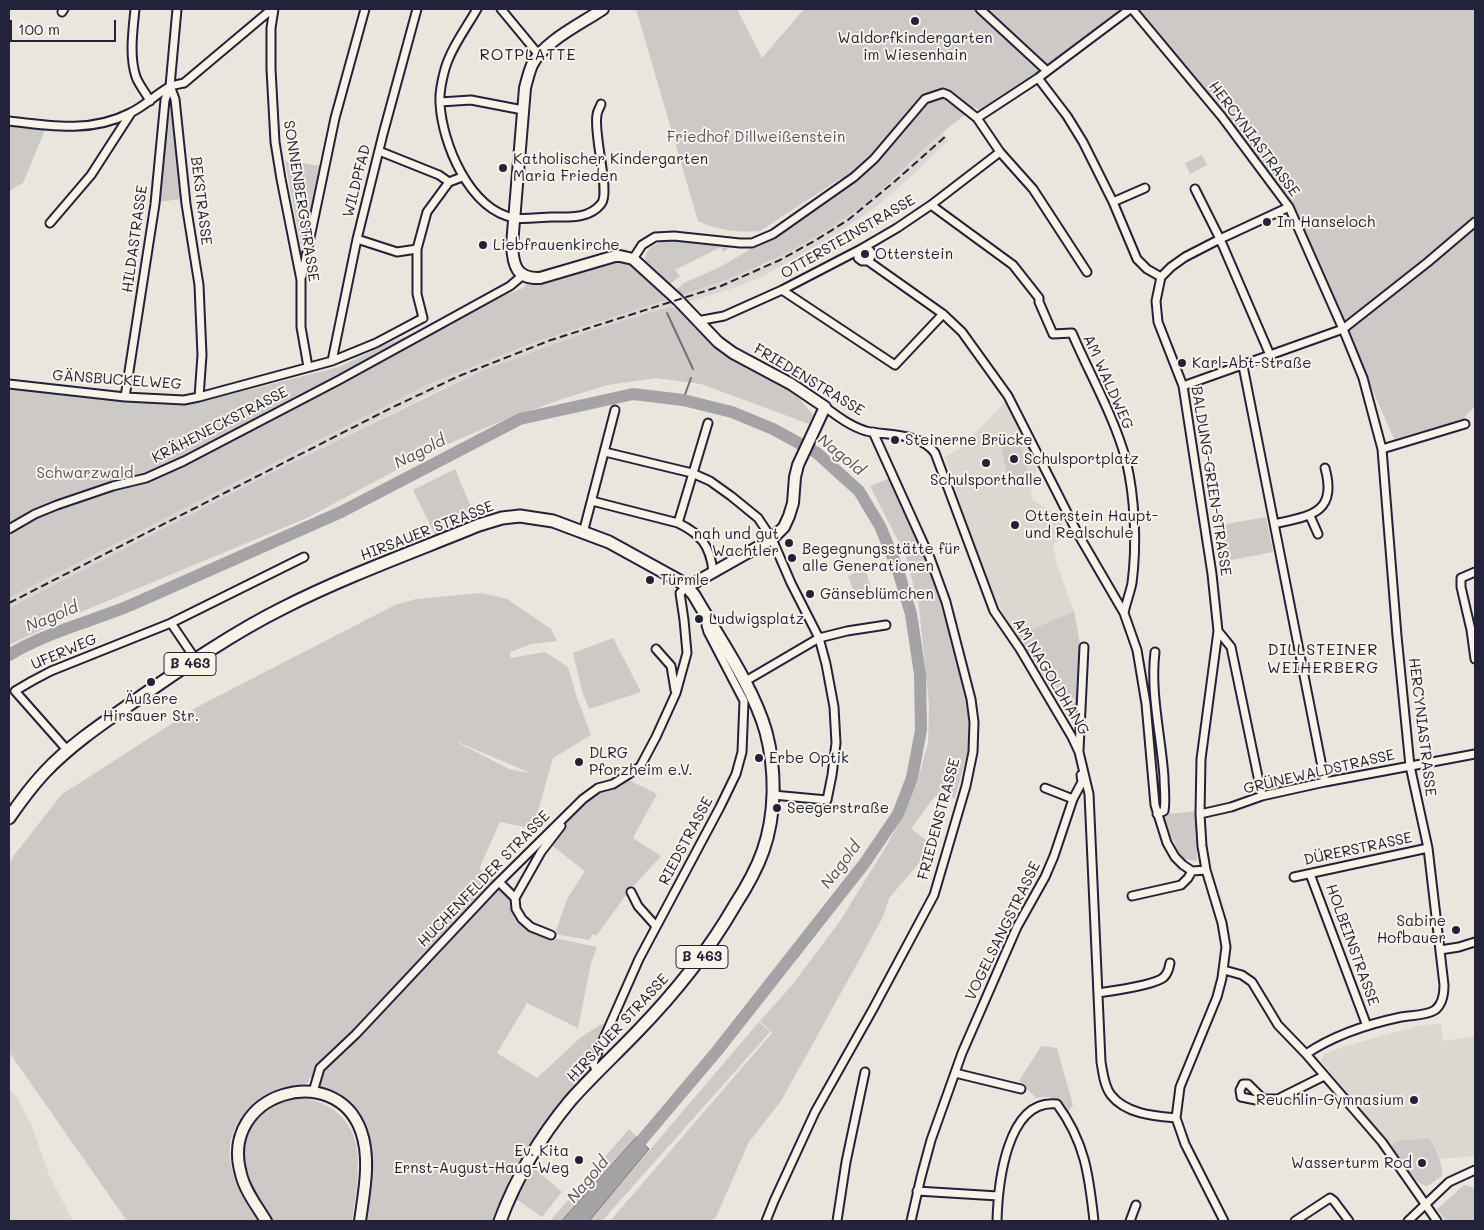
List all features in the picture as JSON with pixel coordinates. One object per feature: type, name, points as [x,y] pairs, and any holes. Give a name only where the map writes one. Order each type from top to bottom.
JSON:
[{"type":"main road","name":"HIRSAUER STRASSE","points":[[9,818],[38,780],[68,750],[120,711],[257,621],[305,597],[479,525],[511,517],[529,517],[553,521],[609,542],[678,580],[687,587],[707,618],[757,706],[771,759],[773,795],[767,837],[757,866],[700,960],[636,1033],[571,1101],[542,1139],[519,1180],[500,1221]]},
{"type":"street","points":[[135,9],[134,67],[136,78],[150,101]]},
{"type":"street","name":"BEKSTRASSE","points":[[177,9],[170,86],[175,99],[186,204],[199,285],[202,354],[199,398]]},
{"type":"street","points":[[9,120],[72,127],[103,123],[131,113],[170,86],[184,83],[273,9]]},
{"type":"street","name":"SONNENBERGSTRASSE","points":[[273,9],[271,69],[275,142],[301,280],[302,340],[308,367]]},
{"type":"street","points":[[301,280],[335,118],[366,9]]},
{"type":"street","name":"WILDPFAD","points":[[332,361],[357,239],[417,9]]},
{"type":"street","points":[[477,9],[449,58],[440,102],[450,151],[462,176],[481,200],[497,211],[514,218],[576,217],[590,213],[603,204],[606,192],[597,142],[596,114],[601,104]]},
{"type":"street","points":[[501,9],[539,55]]},
{"type":"street","points":[[980,9],[1046,70]]},
{"type":"street","points":[[977,118],[1038,78],[1046,70],[1131,9]]},
{"type":"street","name":"HERCYNIASTRASSE","points":[[1131,9],[1222,116],[1289,207],[1363,378],[1382,449],[1397,636],[1410,766],[1428,848],[1444,993],[1442,1001],[1434,1010],[1367,1026]]},
{"type":"street","points":[[597,11],[555,40],[539,55],[532,64],[528,76],[523,110],[512,255],[518,271],[523,275],[540,278],[615,256],[633,259],[642,245],[655,237],[674,236],[752,243],[773,234],[854,178],[874,159],[925,99],[943,93],[977,118],[1000,152],[1032,189],[1087,272]]},
{"type":"street","points":[[1038,78],[1067,116],[1082,142],[1112,202],[1137,259],[1147,269],[1161,277],[1185,257],[1289,207]]},
{"type":"street","name":"HILDASTRASSE","points":[[125,397],[155,204],[164,100],[170,86]]},
{"type":"street","points":[[440,102],[471,100],[523,110]]},
{"type":"street","points":[[50,224],[91,175],[131,113]]},
{"type":"street","points":[[379,151],[439,175],[449,182]]},
{"type":"street","name":"OTTERSTEINSTRASSE","points":[[697,321],[724,316],[782,290],[861,249],[931,205],[1000,152]]},
{"type":"street","points":[[436,326],[423,318],[417,294],[417,249],[428,212],[449,182],[462,176]]},
{"type":"street","points":[[1112,202],[1145,188]]},
{"type":"street","points":[[1195,189],[1220,239],[1270,356]]},
{"type":"street","name":"AM WALDWEG","points":[[931,205],[1013,266],[1039,298],[1053,334],[1072,333],[1102,397],[1126,460],[1134,530],[1132,583],[1124,613]]},
{"type":"street","points":[[1183,386],[1343,329],[1475,222]]},
{"type":"street","points":[[357,239],[398,252],[417,249]]},
{"type":"street","points":[[861,249],[858,258],[862,262],[868,261],[943,314],[962,332],[1008,396],[1078,534],[1124,613],[1141,665],[1152,782],[1157,814],[1168,843],[1175,857],[1192,871],[1206,870]]},
{"type":"street","name":"FRIEDENSTRASSE","points":[[633,259],[678,300],[718,342],[733,353],[792,384],[846,421],[864,430],[873,432],[930,558],[949,611],[971,699],[974,722],[973,752],[966,786],[934,895],[816,1112],[766,1221]]},
{"type":"street","name":"KRÄHENECKSTRASSE","points":[[9,530],[35,514],[57,505],[113,486],[146,478],[184,461],[510,286],[523,275]]},
{"type":"street","name":"BALDUNG-GRIEN-STRASSE","points":[[1161,277],[1156,301],[1158,322],[1183,386],[1212,574],[1218,631],[1201,759],[1200,814],[1206,870],[1222,923],[1226,947],[1224,970],[1216,997],[1180,1087],[1176,1118]]},
{"type":"street","points":[[782,290],[895,365],[943,314]]},
{"type":"street","name":"GÄNSBUCKELWEG","points":[[9,384],[125,397],[184,400],[199,398],[332,361],[376,343],[423,318]]},
{"type":"street","points":[[1243,366],[1326,782]]},
{"type":"street","points":[[687,587],[772,539],[784,527],[790,516],[793,503],[794,477],[798,465],[825,407]]},
{"type":"street","points":[[584,533],[615,410]]},
{"type":"street","points":[[678,523],[708,423]]},
{"type":"street","points":[[1382,449],[1465,424]]},
{"type":"street","name":"AM NAGOLDHANG","points":[[873,432],[914,439],[926,444],[933,450],[994,611],[1020,649],[1079,752],[1089,794],[1098,993],[1105,1082],[1111,1095],[1129,1108],[1151,1116],[1176,1118]]},
{"type":"street","points":[[604,452],[692,473],[710,481],[758,518],[772,539],[791,583],[819,638],[834,707],[836,743],[832,775],[826,800],[773,795]]},
{"type":"street","points":[[1274,524],[1310,516],[1323,506],[1328,490],[1328,478],[1325,468]]},
{"type":"street","points":[[592,502],[678,523],[689,528],[701,537],[709,553],[713,571]]},
{"type":"street","points":[[1310,516],[1318,534]]},
{"type":"street","name":"UFERWEG","points":[[68,750],[15,691],[51,671],[171,623],[304,557]]},
{"type":"street","points":[[1475,572],[1461,578],[1461,587],[1471,630],[1475,660]]},
{"type":"street","name":"HUCHENFELDER STRASSE","points":[[313,1092],[320,1068],[356,1034],[499,882],[582,799],[598,788],[613,784],[640,767],[676,693],[687,653],[680,593],[687,587]]},
{"type":"street","name":"RIEDSTRASSE","points":[[597,1072],[593,1063],[612,1016],[656,926],[720,808],[736,774],[742,752],[744,701],[714,643],[706,625],[707,618]]},
{"type":"street","points":[[171,623],[196,660]]},
{"type":"street","points":[[744,682],[819,638],[847,631],[886,625]]},
{"type":"street","points":[[1218,631],[1231,647],[1262,796]]},
{"type":"street","points":[[1079,752],[1084,647]]},
{"type":"street","points":[[656,649],[671,666],[676,693]]},
{"type":"street","points":[[1154,652],[1152,679],[1166,803],[1164,812],[1157,814]]},
{"type":"street","name":"VOGELSANGSTRASSE","points":[[912,1221],[917,1191],[931,1140],[969,1036],[1017,927],[1051,863],[1073,800],[1082,782],[1079,752]]},
{"type":"street","name":"GRÜNEWALDSTRASSE","points":[[1200,814],[1231,808],[1262,796],[1326,782],[1475,754]]},
{"type":"street","points":[[1045,788],[1073,800]]},
{"type":"street","points":[[550,935],[531,927],[522,919],[516,910],[515,898],[541,852],[564,822],[565,817]]},
{"type":"street","name":"DÜRERSTRASSE","points":[[1294,877],[1428,848]]},
{"type":"street","points":[[1132,896],[1180,885],[1188,878],[1192,871]]},
{"type":"street","name":"HOLBEINSTRASSE","points":[[1310,874],[1367,1026]]},
{"type":"street","points":[[499,882],[515,898]]},
{"type":"street","points":[[630,892],[638,906],[656,926]]},
{"type":"street","points":[[1440,950],[1460,947],[1475,942]]},
{"type":"street","points":[[1098,993],[1138,986],[1162,979],[1168,972],[1170,963]]},
{"type":"street","points":[[1224,970],[1242,975],[1252,982],[1278,1026],[1306,1054],[1382,1142],[1437,1221]]},
{"type":"street","points":[[1306,1054],[1318,1046],[1367,1026]]},
{"type":"street","points":[[837,1221],[846,1162],[865,1072]]},
{"type":"street","points":[[955,1073],[1021,1089]]},
{"type":"street","points":[[1262,1099],[1278,1100],[1324,1076]]},
{"type":"street","points":[[266,1221],[241,1174],[238,1154],[242,1133],[252,1115],[269,1100],[290,1092],[313,1092],[329,1097],[345,1107],[360,1128],[365,1145],[366,1163],[360,1221]]},
{"type":"street","points":[[997,1221],[998,1196],[1003,1165],[1014,1133],[1027,1113],[1038,1105],[1047,1103],[1056,1104],[1067,1118],[1083,1153],[1088,1174],[1094,1221]]},
{"type":"street","points":[[1176,1118],[1185,1144],[1224,1221]]},
{"type":"street","points":[[1408,1221],[1449,1182],[1475,1170]]},
{"type":"street","points":[[917,1191],[998,1196]]},
{"type":"street","points":[[1295,1221],[1330,1198],[1349,1221]]},
{"type":"street","points":[[1130,1221],[1136,1205]]},
{"type":"shaded area","points":[[941,133],[948,141],[906,181],[876,207],[825,241],[767,274],[740,286],[689,302],[681,295],[764,265],[822,233],[871,199]]},
{"type":"shaded area","points":[[668,299],[674,305],[587,332],[481,371],[430,394],[279,469],[9,608],[9,598],[427,385],[532,343]]},
{"type":"shaded area","name":"Otterstein Haupt- und Realschule","points":[[1007,400],[1038,463],[1031,492],[1033,500],[1057,514],[1069,536],[1053,544],[1057,565],[1074,611],[1016,636],[1007,622],[990,586],[945,457],[959,449]]},
{"type":"shaded area","name":"Reuchlin-Gymnasium","points":[[1441,1023],[1443,1041],[1475,1036],[1475,1156],[1440,1159],[1437,1150],[1396,1141],[1391,1146],[1321,1062],[1324,1054],[1343,1047],[1417,1026]]},
{"type":"shaded area","points":[[9,1088],[16,1096],[32,1126],[49,1175],[73,1221],[9,1221]]},
{"type":"shaded area","points":[[637,1137],[649,1149],[589,1221],[562,1221]]},
{"type":"green space","name":"Friedhof Dillweißenstein","points":[[636,9],[737,9],[762,58],[804,9],[976,9],[1042,71],[981,111],[975,107],[933,141],[870,200],[826,230],[803,244],[756,267],[707,287],[681,295],[677,289],[684,283],[722,266],[744,253],[838,187],[841,178],[760,231],[728,230],[712,227],[698,221]]},
{"type":"green space","points":[[981,9],[1127,9],[1045,68]]},
{"type":"green space","points":[[1138,9],[1475,9],[1475,406],[1463,419],[1394,439],[1289,198]]},
{"type":"green space","points":[[172,108],[181,199],[159,202],[167,115]]},
{"type":"green space","points":[[9,121],[47,125],[23,183],[9,191]]},
{"type":"green space","points":[[1202,155],[1207,165],[1190,174],[1185,163]]},
{"type":"green space","points":[[285,161],[322,166],[303,258]]},
{"type":"green space","points":[[666,241],[719,244],[730,247],[723,252],[721,247],[675,270],[680,276],[670,284],[645,260],[649,249]]},
{"type":"green space","name":"Schwarzwald","points":[[626,249],[666,300],[532,343],[427,385],[9,598],[9,388],[120,400],[196,403],[339,367],[387,344],[523,288],[539,270]]},
{"type":"green space","points":[[671,306],[682,311],[727,355],[794,392],[813,415],[809,424],[701,384],[656,378],[608,385],[562,399],[497,423],[432,451],[307,518],[64,619],[9,645],[9,608],[279,469],[481,371],[587,332]]},
{"type":"green space","name":"Schulsportplatz","points":[[1020,441],[1028,473],[1008,478],[1001,446]]},
{"type":"green space","points":[[455,469],[477,522],[437,539],[413,490]]},
{"type":"green space","points":[[890,478],[929,564],[968,703],[969,748],[955,798],[935,796],[911,829],[934,846],[889,898],[883,917],[781,1101],[749,1142],[716,1217],[711,1221],[610,1221],[772,1033],[760,1021],[792,985],[840,921],[887,845],[917,783],[928,743],[929,705],[919,607],[906,556],[870,486]]},
{"type":"green space","points":[[1266,517],[1273,552],[1221,562],[1215,526]]},
{"type":"green space","points":[[865,568],[873,595],[856,599],[848,576]]},
{"type":"green space","points":[[481,593],[507,599],[551,629],[557,641],[532,644],[510,652],[511,658],[545,652],[568,667],[591,735],[553,758],[536,818],[532,816],[529,828],[500,822],[479,869],[507,890],[513,903],[514,911],[544,936],[597,947],[591,963],[578,1028],[527,1003],[497,1053],[537,1078],[580,1038],[603,1023],[605,1027],[590,1064],[592,1067],[574,1088],[513,1171],[492,1221],[366,1221],[371,1159],[369,1138],[355,1112],[321,1088],[314,1077],[309,1078],[307,1083],[281,1088],[262,1097],[249,1108],[236,1127],[231,1140],[232,1168],[242,1195],[258,1221],[127,1221],[9,1052],[9,867],[12,858],[61,795],[199,706],[395,605],[416,599]],"holes":[[[458,742],[530,773],[509,769]]]},
{"type":"green space","points":[[1074,611],[1081,649],[1078,736],[1067,710],[1016,636]]},
{"type":"green space","points":[[613,638],[641,692],[589,709],[582,691],[573,653]]},
{"type":"green space","points":[[627,779],[657,794],[633,838],[661,856],[629,891],[596,936],[593,934],[589,940],[555,934],[567,899],[585,871],[550,844],[576,810],[590,797]]},
{"type":"green space","points":[[1194,811],[1196,814],[1197,861],[1181,858],[1163,817],[1169,814]]},
{"type":"green space","points":[[759,1022],[770,1032],[602,1221],[589,1221]]},
{"type":"green space","points":[[1041,1046],[1057,1048],[1073,1105],[1068,1112],[1061,1103],[1051,1097],[1036,1098],[1019,1081]]},
{"type":"green space","points":[[305,1098],[326,1106],[341,1116],[351,1130],[356,1146],[358,1164],[352,1221],[273,1221],[249,1177],[245,1161],[245,1146],[248,1133],[254,1122],[263,1113],[275,1106]]},
{"type":"green space","points":[[629,1129],[637,1137],[562,1221],[550,1221]]},
{"type":"green space","points":[[1429,1138],[1438,1156],[1442,1176],[1427,1186],[1412,1176],[1391,1146],[1396,1141]]},
{"type":"green space","points":[[534,1168],[562,1192],[542,1217],[516,1199]]},
{"type":"green space","points":[[1464,1185],[1475,1188],[1475,1221],[1446,1221],[1437,1209]]},
{"type":"waterway","points":[[667,313],[693,369]]},
{"type":"waterway","points":[[683,400],[691,378]]},
{"type":"waterway","name":"Nagold","points":[[9,655],[38,640],[131,605],[341,512],[520,419],[633,394],[683,400],[732,412],[773,429],[817,453],[859,491],[880,526],[897,567],[911,614],[920,674],[921,730],[912,778],[898,814],[864,864],[717,1051],[630,1154]]},
{"type":"railway","points":[[9,603],[391,408],[459,376],[551,340],[721,286],[780,260],[848,220],[946,136]]},
{"type":"place","name":"Waldorfkindergarten im Wiesenhain","points":[[915,21]]},
{"type":"place","name":"Katholischer Kindergarten Maria Frieden","points":[[503,168]]},
{"type":"place","name":"Im Hanseloch","points":[[1267,222]]},
{"type":"place","name":"Liebfrauenkirche","points":[[483,245]]},
{"type":"place","name":"Otterstein","points":[[865,254]]},
{"type":"place","name":"Karl-Abt-Straße","points":[[1182,363]]},
{"type":"place","name":"Steinerne Brücke","points":[[895,440]]},
{"type":"place","name":"Schulsportplatz","points":[[1014,459]]},
{"type":"place","name":"Schulsporthalle","points":[[986,463]]},
{"type":"place","name":"Otterstein Haupt- und Realschule","points":[[1015,525]]},
{"type":"place","name":"nah und gut Wachtler","points":[[789,543]]},
{"type":"place","name":"Begegnungsstätte für alle Generationen","points":[[792,558]]},
{"type":"place","name":"Türmle","points":[[650,580]]},
{"type":"place","name":"Gänseblümchen","points":[[810,594]]},
{"type":"place","name":"Ludwigsplatz","points":[[699,619]]},
{"type":"place","name":"Äußere Hirsauer Str.","points":[[151,682]]},
{"type":"place","name":"Erbe Optik","points":[[759,758]]},
{"type":"place","name":"DLRG Pforzheim e.V.","points":[[579,762]]},
{"type":"place","name":"Seegerstraße","points":[[777,808]]},
{"type":"place","name":"Sabine Hofbauer","points":[[1456,930]]},
{"type":"place","name":"Reuchlin-Gymnasium","points":[[1414,1100]]},
{"type":"place","name":"Ev. Kita Ernst-August-Haug-Weg","points":[[579,1160]]},
{"type":"place","name":"Wasserturm Rod","points":[[1422,1163]]},
{"type":"district","name":"ROTPLATTE","points":[[528,55]]},
{"type":"district","name":"DILLSTEINER WEIHERBERG","points":[[1323,659]]}]
